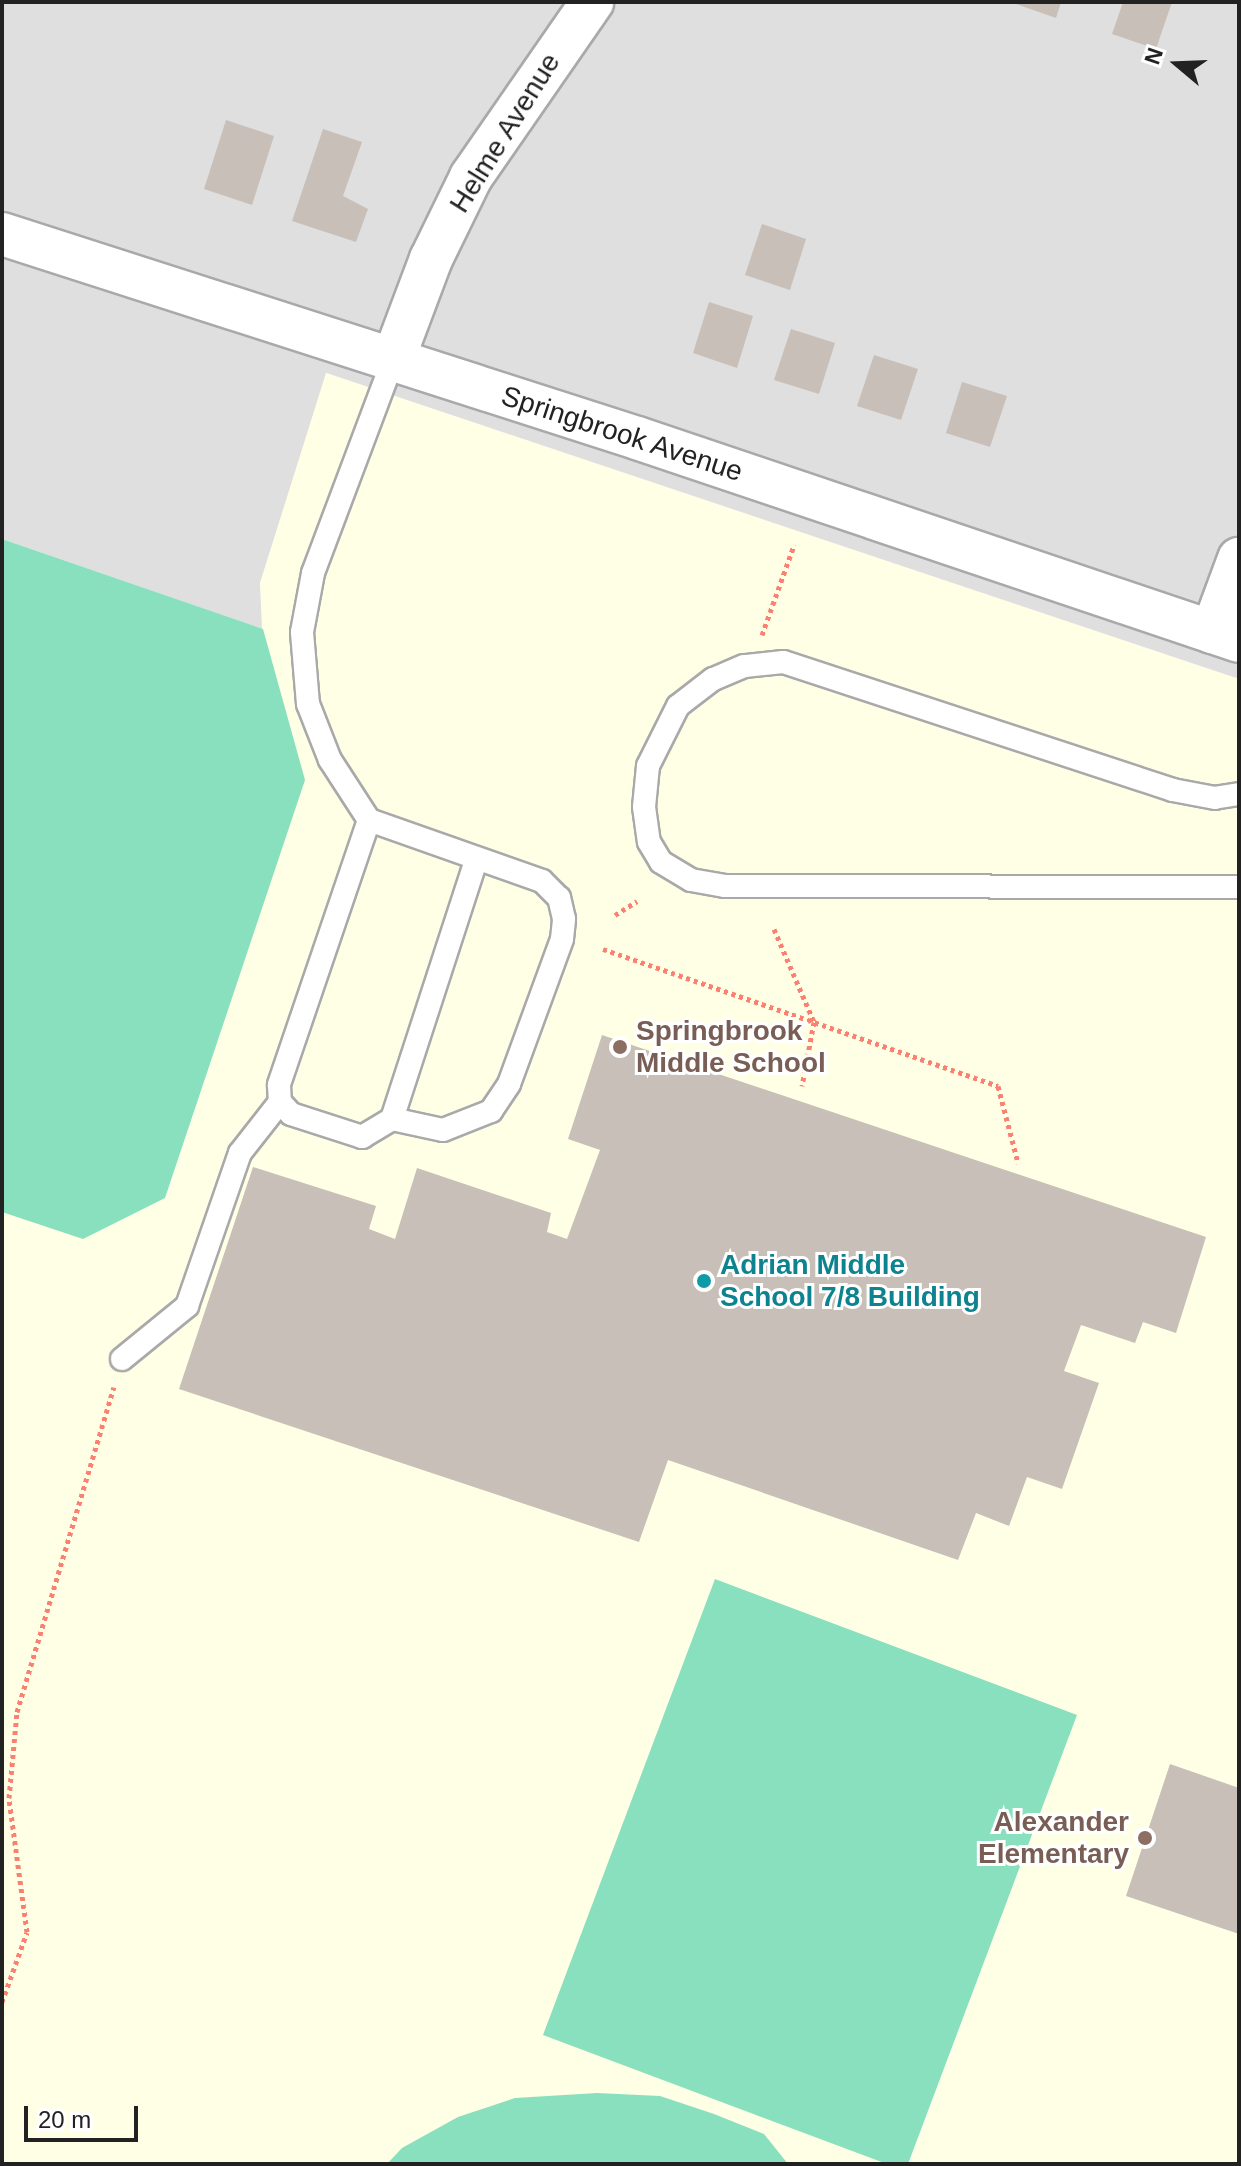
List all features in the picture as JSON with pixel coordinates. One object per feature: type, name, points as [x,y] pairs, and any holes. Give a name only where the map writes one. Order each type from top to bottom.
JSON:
[{"type":"street","name":"Helme Avenue","points":[[393,360],[431,259],[471,177],[592,2]]},
{"type":"street","name":"Springbrook Avenue","points":[[2,234],[1225,636]]},
{"type":"street","points":[[1225,636],[1239,559]]},
{"type":"lane","points":[[392,1119],[443,1130],[491,1111],[509,1084],[562,939],[559,898],[542,881],[369,820],[330,760],[308,704],[302,632],[313,573],[393,360]]},
{"type":"lane","points":[[1239,794],[1215,798],[1173,790],[783,662],[744,666],[713,679],[678,706],[648,766],[644,807],[649,842],[661,862],[691,880],[725,886],[1239,887]]},
{"type":"lane","points":[[369,820],[279,1085],[280,1102],[291,1114],[362,1137],[392,1119],[477,858]]},
{"type":"lane","points":[[122,1359],[187,1306],[240,1153],[280,1102]]},
{"type":"path","points":[[759,643],[794,545]]},
{"type":"path","points":[[615,915],[637,901]]},
{"type":"path","points":[[774,929],[814,1022],[802,1086]]},
{"type":"path","points":[[603,949],[998,1086],[1018,1163]]},
{"type":"path","points":[[2,2002],[27,1932],[9,1798],[17,1712],[122,1359]]},
{"type":"shaded area","points":[[2,2],[1239,2],[1239,679],[327,373],[260,583],[263,629],[2,539]]},
{"type":"shaded area","name":"Springbrook Middle School","points":[[326,373],[1239,679],[1239,2164],[2,2164],[2,539],[262,629],[260,583]]},
{"type":"green space","points":[[2,539],[263,629],[305,780],[165,1198],[83,1239],[2,1212]]},
{"type":"green space","points":[[715,1579],[1077,1715],[908,2164],[887,2164],[543,2035]]},
{"type":"green space","points":[[597,2093],[660,2096],[714,2114],[764,2134],[788,2164],[387,2164],[402,2148],[458,2117],[515,2098]]},
{"type":"building","points":[[1010,2],[1061,2],[1056,18]]},
{"type":"building","points":[[1123,2],[1172,2],[1156,49],[1112,34]]},
{"type":"building","points":[[226,120],[274,136],[252,205],[204,189]]},
{"type":"building","points":[[323,129],[362,142],[343,196],[368,209],[356,242],[292,221]]},
{"type":"building","points":[[762,224],[806,239],[790,290],[745,275]]},
{"type":"building","points":[[709,302],[753,316],[737,368],[693,353]]},
{"type":"building","points":[[791,329],[835,343],[819,394],[774,380]]},
{"type":"building","points":[[874,355],[918,369],[901,420],[857,406]]},
{"type":"building","points":[[962,382],[1007,396],[990,447],[946,433]]},
{"type":"building","name":"Adrian Middle School 7/8 Building","points":[[602,1035],[1206,1237],[1176,1333],[1143,1322],[1135,1343],[1081,1325],[1064,1371],[1099,1383],[1062,1489],[1027,1477],[1009,1526],[976,1513],[958,1560],[668,1460],[639,1542],[179,1389],[253,1167],[376,1206],[369,1229],[395,1239],[417,1168],[551,1213],[547,1232],[567,1239],[600,1150],[568,1139]]},
{"type":"building","points":[[1170,1764],[1239,1788],[1239,1934],[1126,1896]]},
{"type":"place","name":"Springbrook Middle School","points":[[620,1047]]},
{"type":"place","name":"Adrian Middle School 7/8 Building","points":[[704,1281]]},
{"type":"place","name":"Alexander Elementary","points":[[1145,1838]]}]
